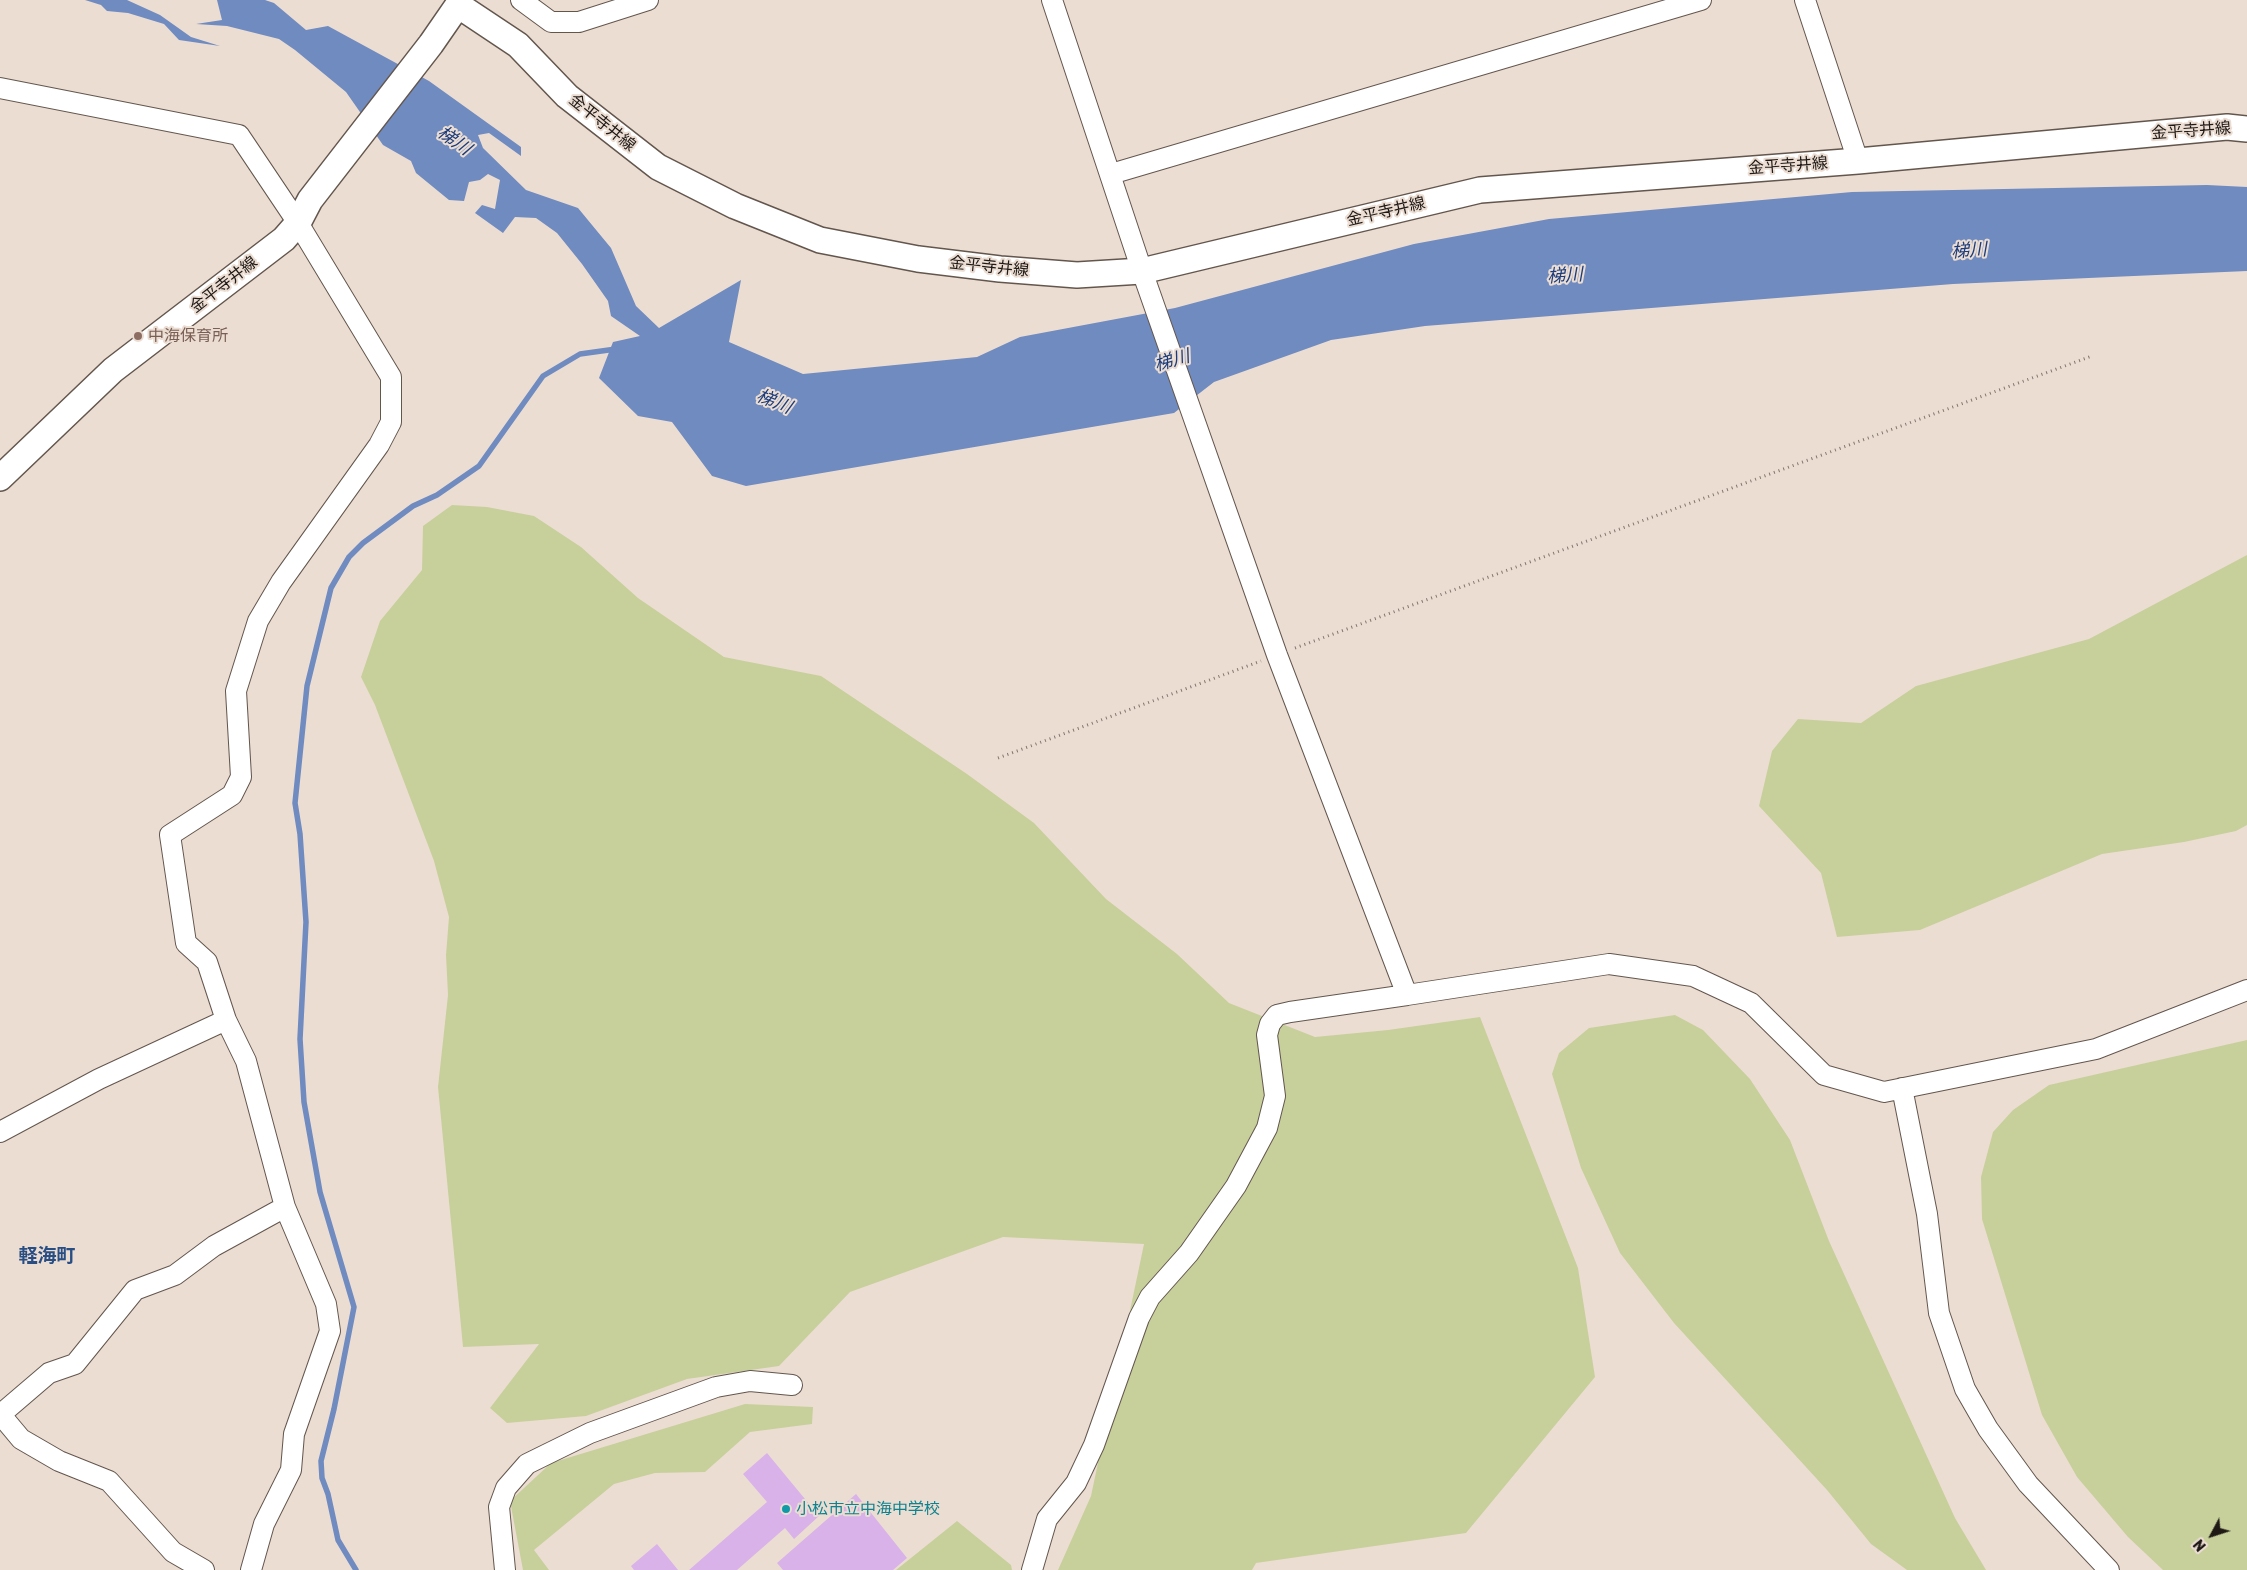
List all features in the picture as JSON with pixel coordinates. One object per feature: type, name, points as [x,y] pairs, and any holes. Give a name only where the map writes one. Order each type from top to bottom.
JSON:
[{"type":"main road","name":"金平寺井線","points":[[0,478],[113,370],[284,239],[298,224],[310,200],[431,44],[456,2],[518,45],[567,96],[658,167],[735,206],[820,240],[918,258],[1000,269],[1077,275],[1142,271],[1480,190],[1858,161],[2227,127],[2247,129]]},
{"type":"street","points":[[521,0],[550,22],[579,22],[648,0]]},
{"type":"street","points":[[1052,0],[1142,271],[1277,655],[1408,994]]},
{"type":"street","points":[[1111,174],[1701,0]]},
{"type":"street","points":[[1805,0],[1858,161]]},
{"type":"street","points":[[0,88],[239,135],[298,224],[391,377],[391,422],[379,445],[281,582],[258,621],[236,691],[241,777],[232,795],[170,835],[186,943],[207,962],[226,1020],[246,1061],[285,1208],[326,1304],[330,1331],[294,1434],[291,1470],[264,1524],[250,1570]]},
{"type":"street","points":[[1032,1570],[1046,1519],[1076,1483],[1094,1445],[1139,1318],[1150,1297],[1189,1253],[1236,1186],[1268,1128],[1275,1096],[1267,1035],[1270,1024],[1277,1015],[1298,1010],[1609,964],[1693,976],[1751,1002],[1824,1075],[1884,1092],[2096,1049],[2247,990]]},
{"type":"street","points":[[0,1132],[99,1079],[226,1020]]},
{"type":"street","points":[[1902,1088],[1927,1214],[1939,1313],[1965,1389],[1988,1429],[2028,1484],[2108,1570]]},
{"type":"street","points":[[204,1570],[173,1552],[109,1481],[59,1461],[21,1439],[0,1415],[49,1373],[75,1364],[135,1290],[175,1275],[214,1246],[285,1208]]},
{"type":"street","points":[[505,1570],[499,1508],[506,1488],[527,1464],[590,1433],[716,1387],[750,1381],[792,1385]]},
{"type":"path","points":[[998,758],[2092,356]]},
{"type":"green space","points":[[452,505],[487,507],[534,516],[581,547],[638,598],[724,657],[821,676],[967,774],[1034,823],[1106,899],[1177,954],[1229,1003],[1315,1037],[1388,1030],[1480,1017],[1578,1268],[1595,1377],[1466,1533],[1256,1563],[1252,1570],[1058,1570],[1091,1496],[1144,1244],[1003,1237],[850,1292],[779,1366],[687,1379],[586,1416],[507,1423],[490,1408],[539,1344],[463,1347],[438,1087],[448,995],[446,955],[449,917],[434,861],[375,705],[361,677],[380,621],[422,570],[423,526]]},
{"type":"green space","points":[[2247,555],[2247,825],[2236,831],[2184,842],[2102,854],[1920,930],[1837,937],[1821,873],[1759,806],[1772,751],[1798,719],[1861,723],[1916,686],[2089,639]]},
{"type":"green space","points":[[1675,1015],[1703,1030],[1750,1079],[1790,1140],[1829,1241],[1955,1518],[1986,1570],[1907,1570],[1871,1544],[1827,1490],[1674,1323],[1620,1253],[1581,1168],[1552,1074],[1559,1053],[1589,1028]]},
{"type":"green space","points":[[2247,1040],[2247,1570],[2163,1570],[2128,1537],[2077,1477],[2042,1415],[1982,1219],[1981,1177],[1993,1132],[2013,1110],[2049,1085]]},
{"type":"green space","points":[[745,1404],[813,1407],[812,1424],[750,1432],[705,1472],[655,1473],[614,1484],[534,1550],[549,1570],[523,1570],[510,1501],[551,1463]]},
{"type":"green space","points":[[957,1521],[1011,1565],[1012,1570],[896,1570]]},
{"type":"water","points":[[85,0],[127,0],[160,15],[191,37],[220,46],[179,40],[164,24],[128,13],[107,11],[101,5]]},
{"type":"water","name":"梯川","points":[[217,0],[265,0],[274,3],[306,30],[328,26],[429,81],[521,147],[521,156],[489,133],[478,135],[483,148],[526,190],[578,208],[611,248],[636,306],[659,328],[741,280],[729,342],[803,374],[977,357],[1020,337],[1175,308],[1414,244],[1549,219],[1852,192],[2207,185],[2247,187],[2247,271],[1953,284],[1425,326],[1331,340],[1214,382],[1174,413],[746,486],[712,476],[672,422],[638,416],[599,378],[613,342],[640,336],[611,316],[608,301],[557,233],[536,218],[515,217],[503,233],[475,213],[482,205],[495,209],[500,180],[488,174],[480,180],[469,182],[464,201],[449,200],[416,173],[411,161],[383,145],[346,92],[295,50],[279,39],[227,26],[196,24],[222,20]]},
{"type":"building","name":"小松市立中海中学校","points":[[767,1453],[819,1516],[794,1539],[785,1528],[737,1570],[689,1570],[767,1502],[743,1474]]},
{"type":"building","points":[[856,1494],[907,1558],[893,1570],[783,1570],[777,1563]]},
{"type":"building","points":[[657,1544],[678,1570],[634,1570],[631,1566]]},
{"type":"waterway","points":[[356,1570],[338,1540],[328,1494],[322,1478],[321,1461],[334,1409],[354,1307],[320,1192],[304,1102],[300,1039],[306,922],[300,834],[295,803],[307,686],[331,588],[349,557],[363,543],[413,506],[437,495],[479,466],[543,376],[580,354],[616,349]]},
{"type":"place","name":"中海保育所","points":[[138,336]]},
{"type":"place","name":"小松市立中海中学校","points":[[786,1509]]},
{"type":"district","name":"軽海町","points":[[47,1257]]}]
